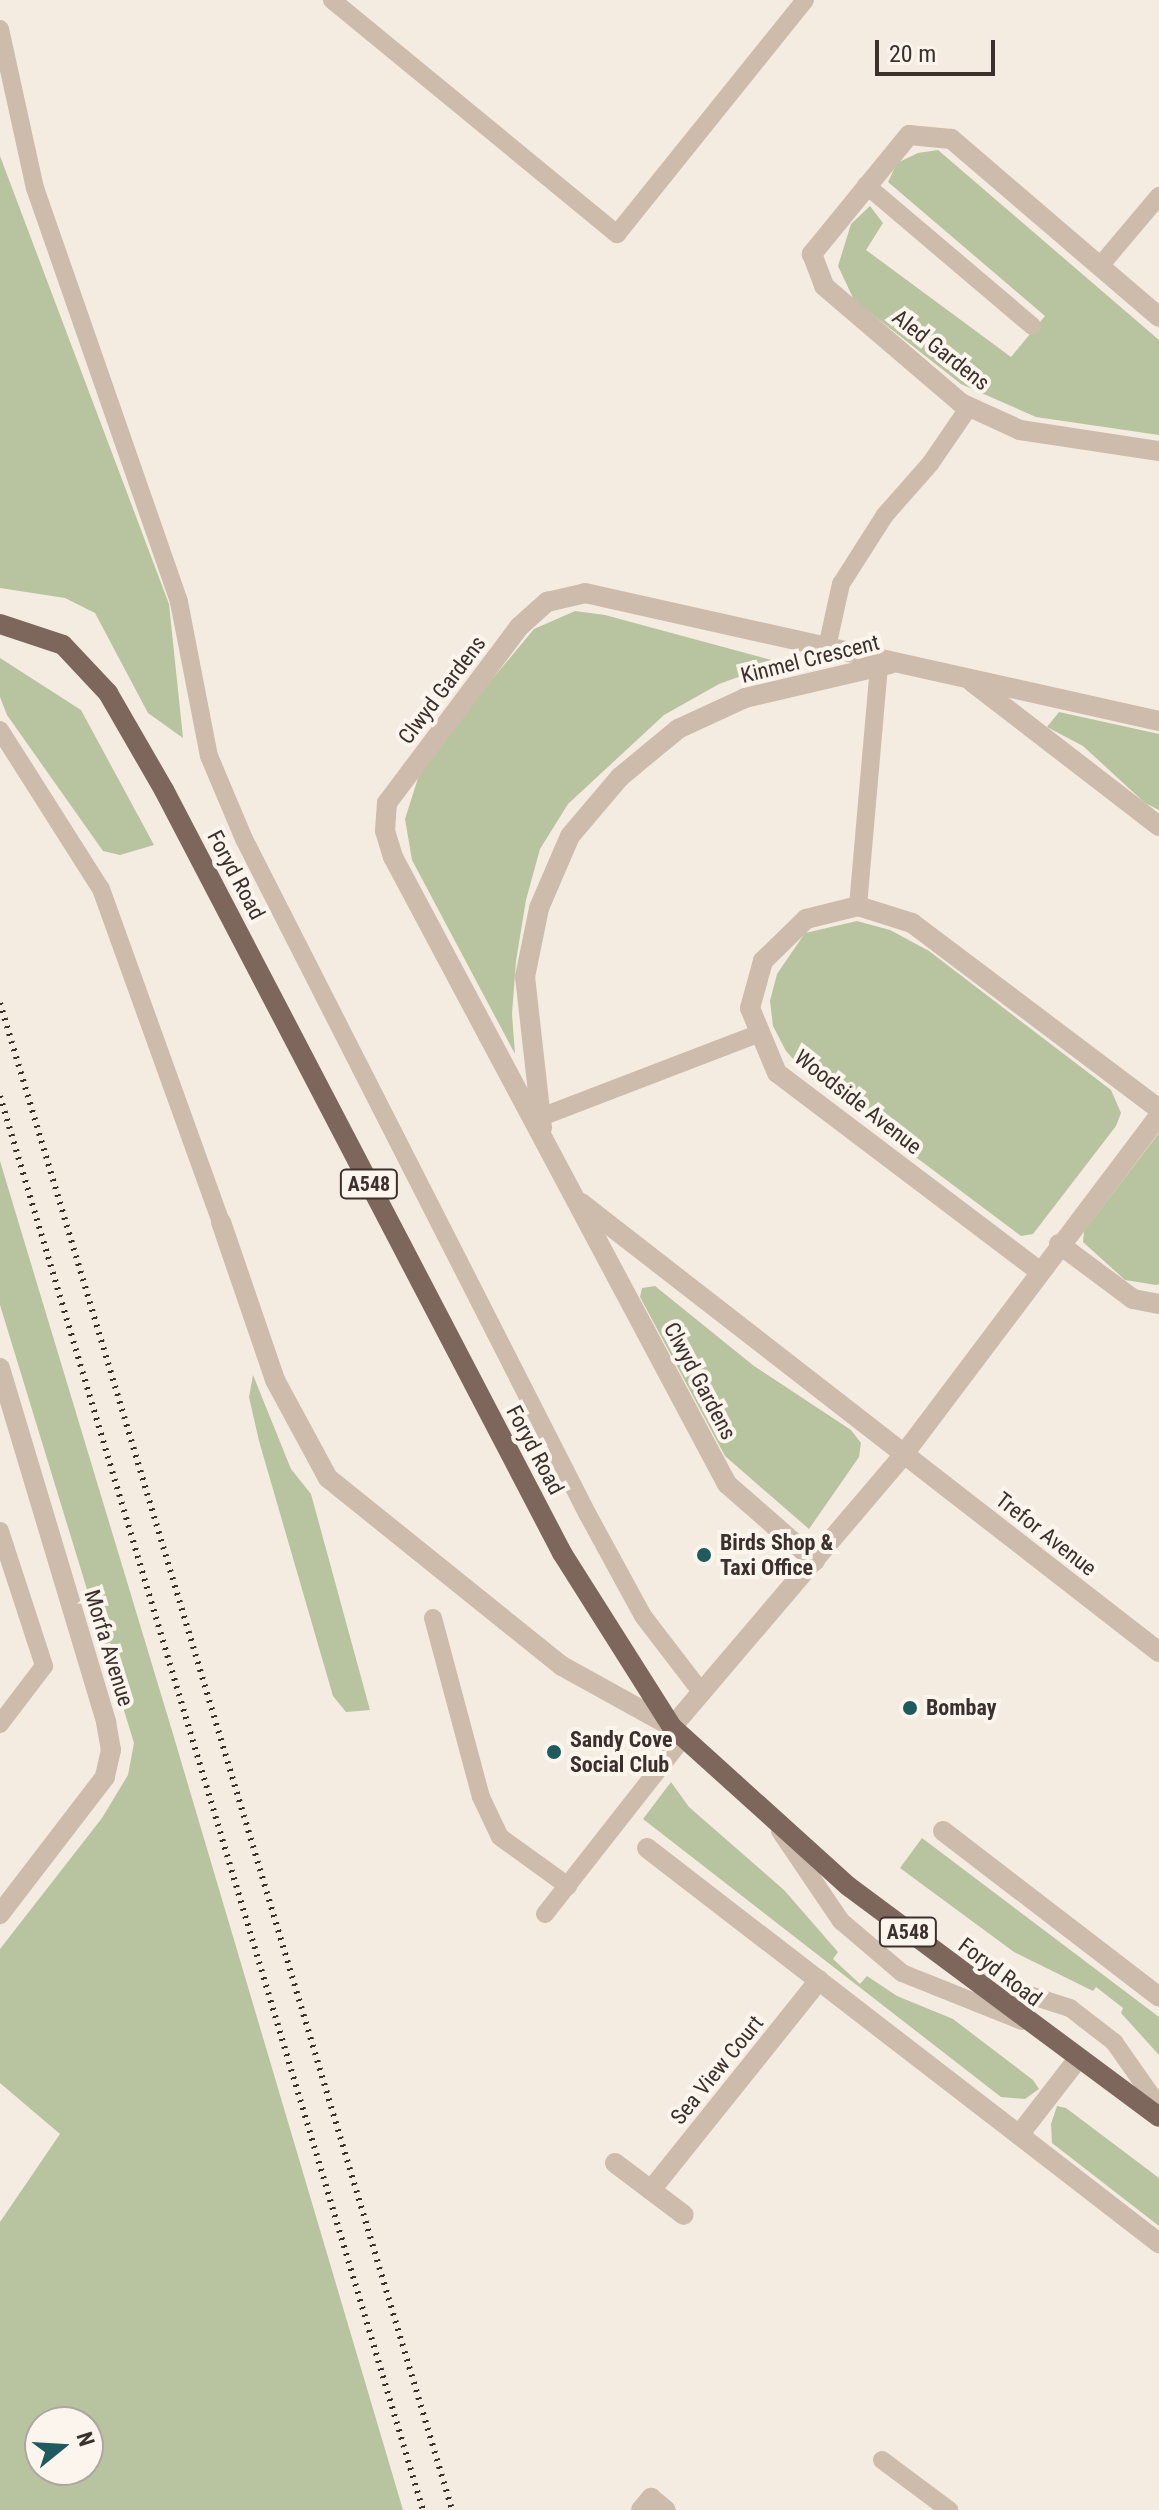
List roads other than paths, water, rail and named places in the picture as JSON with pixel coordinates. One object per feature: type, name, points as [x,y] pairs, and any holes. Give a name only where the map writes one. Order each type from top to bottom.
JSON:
[{"type":"main road","name":"Foryd Road","points":[[0,624],[63,645],[108,693],[164,790],[562,1553],[678,1732],[848,1886],[1077,2060],[1159,2117]]},
{"type":"street","name":"Aled Gardens","points":[[1159,317],[951,139],[909,135],[812,254],[824,286],[969,407],[1020,430],[1159,451]]},
{"type":"street","name":"Clwyd Gardens","points":[[815,1561],[727,1484],[393,857],[385,831],[387,803],[519,627],[547,602],[585,593],[827,647],[888,665],[967,678],[1159,721]]},
{"type":"street","name":"Kinmel Crescent","points":[[543,1140],[525,977],[539,908],[570,836],[620,777],[678,729],[745,698],[888,665]]},
{"type":"street","name":"Clwyd Gardens","points":[[967,678],[1159,826]]},
{"type":"street","points":[[858,906],[912,923],[1159,1109]]},
{"type":"street","name":"Woodside Avenue","points":[[858,906],[806,919],[763,961],[750,1008],[777,1073],[1039,1271]]},
{"type":"street","points":[[221,1222],[275,1380],[328,1478],[562,1666],[678,1732],[702,1693],[904,1454],[1059,1244],[1159,1116]]},
{"type":"street","name":"Clwyd Gardens","points":[[575,1198],[904,1454]]},
{"type":"street","points":[[1059,1244],[1133,1299],[1159,1304]]},
{"type":"street","name":"Morfa Avenue","points":[[0,1914],[105,1777],[111,1750],[106,1722],[1,1376]]},
{"type":"street","name":"Trefor Avenue","points":[[904,1454],[1159,1652]]},
{"type":"street","points":[[943,1831],[1159,1997]]},
{"type":"street","points":[[647,1848],[1159,2243]]},
{"type":"street","name":"Sea View Court","points":[[651,2190],[819,1980]]},
{"type":"street","points":[[1019,2135],[1077,2060]]},
{"type":"street","points":[[615,2163],[684,2215]]},
{"type":"street","points":[[641,2510],[651,2498],[666,2510]]},
{"type":"lane","points":[[332,0],[617,234],[805,0]]},
{"type":"lane","points":[[0,29],[35,188],[179,602],[209,756],[244,839],[588,1515],[643,1616],[702,1693]]},
{"type":"lane","points":[[866,185],[1032,326]]},
{"type":"lane","points":[[1100,266],[1159,196]]},
{"type":"lane","points":[[827,647],[841,584],[885,515],[930,464],[969,407]]},
{"type":"lane","points":[[858,906],[888,665]]},
{"type":"lane","points":[[0,730],[101,889],[221,1222]]},
{"type":"lane","points":[[541,1117],[760,1033]]},
{"type":"lane","points":[[0,1531],[44,1666],[0,1724]]},
{"type":"lane","points":[[433,1618],[481,1797],[500,1837],[568,1886]]},
{"type":"lane","points":[[545,1914],[678,1732]]},
{"type":"lane","points":[[769,1814],[841,1921],[902,1973],[1028,2023]]},
{"type":"lane","points":[[965,1975],[1070,2008],[1114,2042],[1159,2106]]},
{"type":"lane","points":[[882,2460],[949,2510]]},
{"type":"railway","points":[[0,1003],[452,2510]]},
{"type":"railway","points":[[0,1096],[423,2510]]},
{"type":"place","name":"Birds Shop & Taxi Office","points":[[704,1555]]},
{"type":"place","name":"Bombay","points":[[910,1708]]},
{"type":"place","name":"Sandy Cove Social Club","points":[[554,1752]]}]
